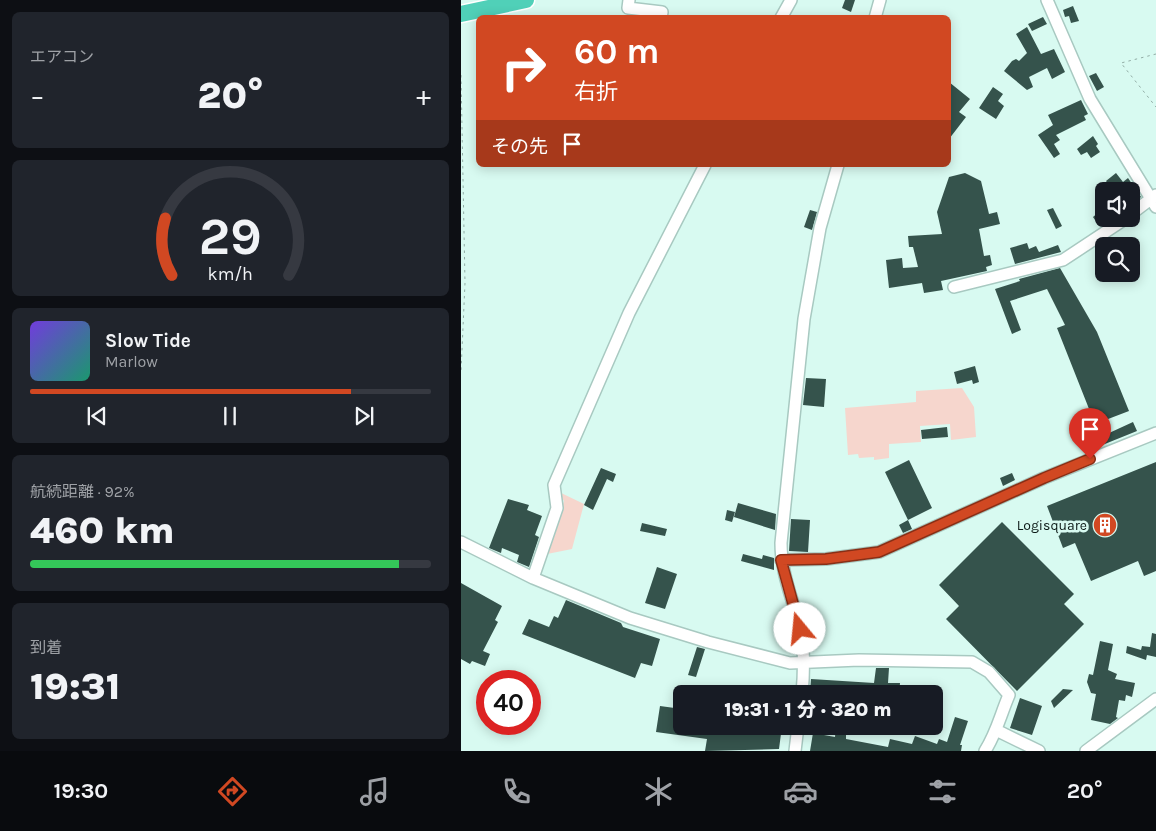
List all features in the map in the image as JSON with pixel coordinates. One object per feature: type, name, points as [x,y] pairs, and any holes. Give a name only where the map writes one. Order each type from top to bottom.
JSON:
[{"type":"highway","points":[[461,14],[527,0]]},
{"type":"street","points":[[629,0],[628,8],[662,12],[662,15]]},
{"type":"street","points":[[783,15],[791,0]]},
{"type":"street","points":[[876,15],[880,0]]},
{"type":"street","points":[[1047,0],[1090,99],[1154,200],[1140,209]]},
{"type":"street","points":[[533,578],[557,508],[554,485],[629,314],[704,167]]},
{"type":"street","points":[[803,685],[804,663],[800,629],[781,560],[781,542],[804,319],[820,228],[837,167]]},
{"type":"street","points":[[954,287],[1063,260],[1113,227]]},
{"type":"street","points":[[781,560],[826,559],[879,552],[1044,478],[1156,433]]},
{"type":"street","points":[[461,542],[533,578],[630,618],[665,630],[790,662],[859,660],[972,662],[989,672],[1009,695],[998,721],[998,731],[985,751]]},
{"type":"street","points":[[1086,751],[1156,699]]},
{"type":"street","points":[[998,731],[1039,751]]},
{"type":"street","points":[[795,751],[796,735]]},
{"type":"path","points":[[1156,54],[1121,63],[1156,107]]},
{"type":"path","points":[[461,75],[465,284],[461,372]]},
{"type":"shaded area","points":[[962,388],[974,407],[976,437],[951,440],[950,424],[920,426],[921,442],[889,444],[889,458],[874,460],[874,457],[859,458],[858,454],[848,455],[845,408],[916,402],[916,391]]},
{"type":"shaded area","points":[[557,491],[584,504],[572,549],[547,554],[564,501]]},
{"type":"building","points":[[845,0],[855,0],[851,12],[842,8]]},
{"type":"building","points":[[1073,6],[1079,21],[1071,23],[1069,16],[1065,17],[1063,10]]},
{"type":"building","points":[[1043,17],[1047,24],[1032,31],[1028,24]]},
{"type":"building","points":[[1027,27],[1041,54],[1054,49],[1065,72],[1052,79],[1047,68],[1029,77],[1033,87],[1027,90],[1004,71],[1012,61],[1016,59],[1019,61],[1027,53],[1016,34]]},
{"type":"building","points":[[1096,73],[1104,87],[1097,91],[1089,76]]},
{"type":"building","points":[[951,84],[970,99],[959,112],[966,117],[951,136]]},
{"type":"building","points":[[993,87],[1003,94],[998,101],[1004,106],[996,119],[979,108]]},
{"type":"building","points":[[1081,100],[1088,114],[1084,116],[1086,120],[1056,135],[1060,140],[1054,144],[1060,154],[1054,158],[1038,135],[1053,125],[1048,115]]},
{"type":"building","points":[[1093,136],[1100,152],[1091,158],[1087,152],[1081,155],[1077,149]]},
{"type":"building","points":[[965,173],[981,181],[989,214],[997,212],[1000,224],[979,229],[984,256],[990,255],[992,265],[986,267],[987,271],[941,281],[943,290],[924,293],[922,283],[889,288],[886,260],[902,258],[903,268],[918,267],[913,247],[909,247],[908,236],[942,234],[937,212],[949,177]]},
{"type":"building","points":[[1116,173],[1123,182],[1107,182]]},
{"type":"building","points":[[1053,208],[1062,226],[1056,229],[1047,210]]},
{"type":"building","points":[[810,210],[817,212],[812,230],[804,227]]},
{"type":"building","points":[[1027,243],[1029,249],[1036,246],[1039,252],[1058,245],[1061,252],[1015,264],[1010,248]]},
{"type":"building","points":[[1060,268],[1097,332],[1129,411],[1095,424],[1057,328],[1065,325],[1047,289],[1010,301],[1021,330],[1012,334],[995,289],[1020,281],[1019,279]]},
{"type":"building","points":[[975,366],[979,382],[973,384],[972,380],[957,384],[954,372]]},
{"type":"building","points":[[806,378],[826,379],[824,407],[803,405]]},
{"type":"building","points":[[1133,422],[1137,431],[1085,452],[1083,445]]},
{"type":"building","points":[[947,427],[948,437],[922,439],[921,430]]},
{"type":"building","points":[[909,460],[932,508],[908,520],[885,472]]},
{"type":"building","name":"Logisquare","points":[[1156,462],[1156,571],[1144,576],[1138,561],[1091,581],[1075,543],[1063,548],[1047,506]]},
{"type":"building","points":[[601,468],[616,474],[613,482],[607,479],[593,510],[584,505]]},
{"type":"building","points":[[1012,473],[1015,480],[1003,486],[1000,478]]},
{"type":"building","points":[[508,499],[529,505],[527,510],[542,516],[535,535],[539,537],[529,567],[517,562],[519,555],[502,548],[501,553],[489,548]]},
{"type":"building","points":[[738,503],[776,514],[775,530],[734,517]]},
{"type":"building","points":[[727,510],[735,512],[732,522],[725,520]]},
{"type":"building","points":[[791,519],[810,520],[808,552],[789,551]]},
{"type":"building","points":[[908,520],[912,529],[903,533],[899,525]]},
{"type":"building","points":[[1002,522],[1074,594],[1064,604],[1084,624],[1017,691],[946,619],[959,606],[939,585]]},
{"type":"building","points":[[642,523],[667,529],[665,536],[640,531]]},
{"type":"building","points":[[743,554],[762,559],[763,555],[774,558],[774,570],[741,561]]},
{"type":"building","points":[[657,567],[677,574],[665,609],[645,603]]},
{"type":"building","points":[[461,583],[502,606],[495,620],[498,622],[483,651],[490,654],[485,666],[472,661],[470,664],[461,659]]},
{"type":"building","points":[[566,600],[621,623],[623,627],[660,639],[652,666],[641,663],[635,678],[522,634],[529,619],[549,627],[554,616],[558,618]]},
{"type":"building","points":[[1152,633],[1156,634],[1156,657],[1147,655],[1146,660],[1126,653],[1127,646],[1141,650],[1142,646],[1150,647]]},
{"type":"building","points":[[1100,641],[1113,644],[1108,670],[1117,674],[1115,679],[1135,683],[1132,697],[1126,695],[1125,701],[1119,700],[1116,717],[1118,718],[1110,724],[1091,720],[1096,694],[1091,693],[1087,682],[1089,674],[1093,675]]},
{"type":"building","points":[[697,647],[705,649],[696,677],[688,675]]},
{"type":"building","points":[[876,668],[889,668],[888,683],[900,683],[900,685],[811,685],[811,679],[874,683]]},
{"type":"building","points":[[1063,689],[1073,690],[1054,708],[1051,701]]},
{"type":"building","points":[[1020,698],[1042,706],[1032,735],[1010,728]]},
{"type":"building","points":[[660,706],[673,708],[673,734],[656,732]]},
{"type":"building","points":[[955,717],[968,721],[960,745],[962,745],[961,751],[810,751],[813,735],[835,737],[835,735],[846,735],[846,739],[888,747],[890,739],[912,744],[915,736],[937,744],[939,739],[947,742]]},
{"type":"building","points":[[678,735],[781,735],[779,749],[705,751],[707,739]]},
{"type":"place","name":"Logisquare","points":[[1105,525]]},
{"type":"route","points":[[800,629],[781,560],[826,559],[879,552],[1090,459]]}]
